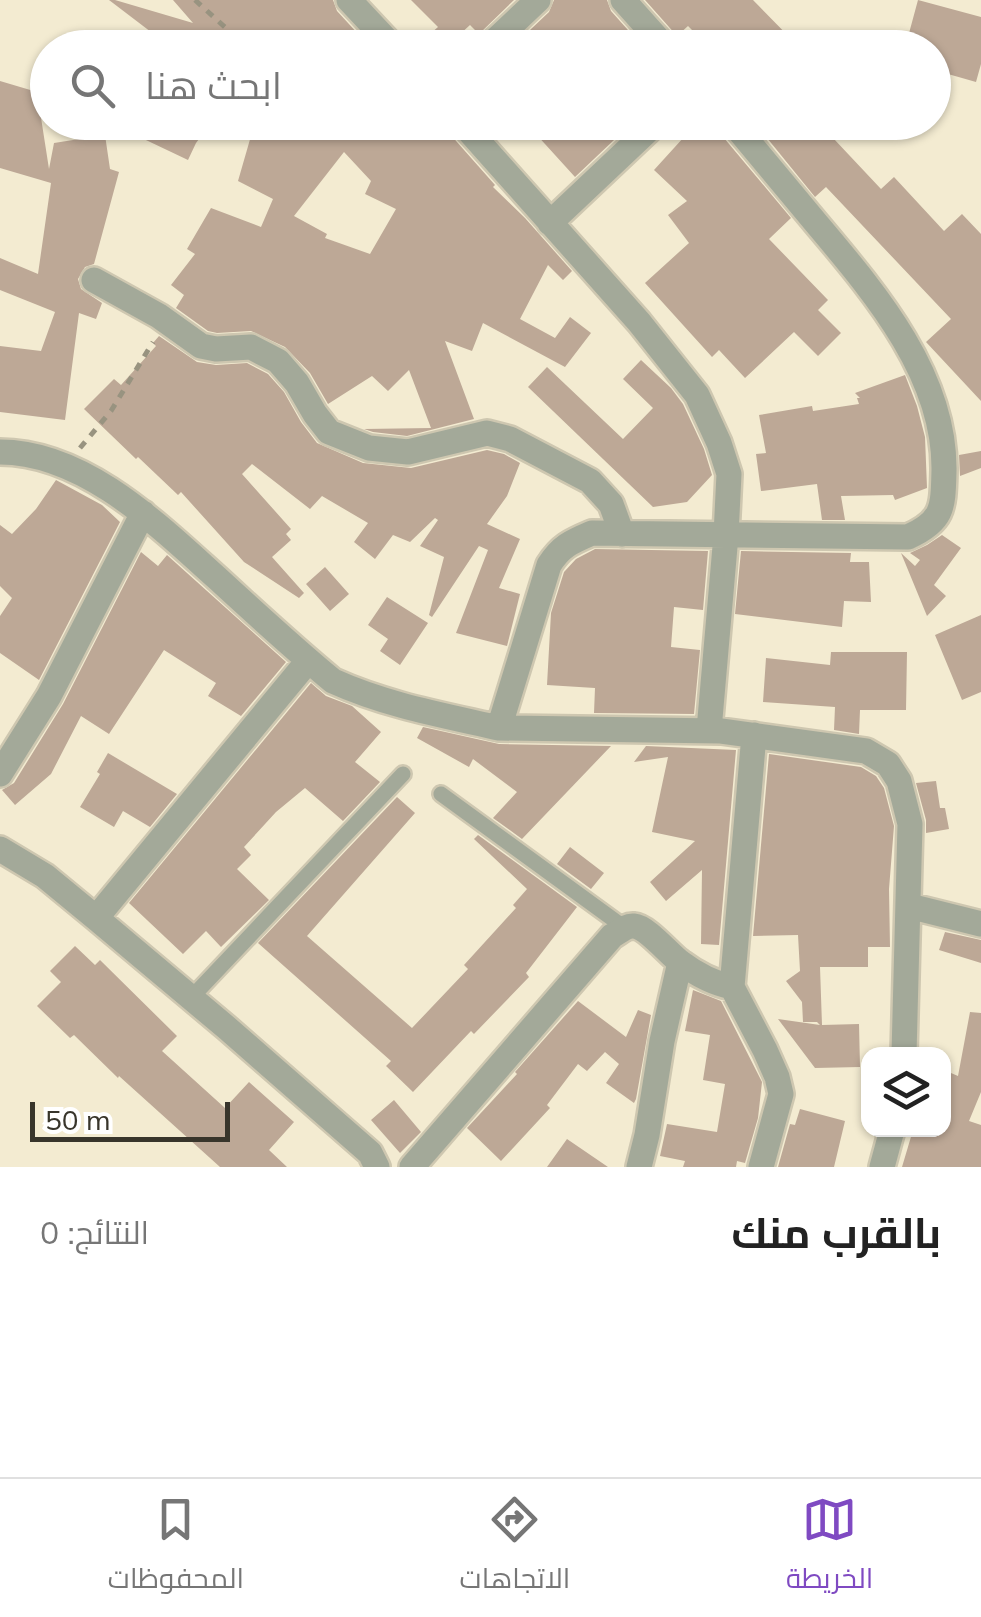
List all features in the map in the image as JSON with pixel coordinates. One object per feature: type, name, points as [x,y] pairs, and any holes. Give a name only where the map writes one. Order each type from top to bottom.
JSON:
[{"type":"street","points":[[350,0],[378,30]]},
{"type":"street","points":[[507,30],[538,0]]},
{"type":"street","points":[[623,0],[650,30]]},
{"type":"street","points":[[477,140],[639,322],[697,396],[719,444],[729,474],[709,730]]},
{"type":"street","points":[[550,223],[638,140]]},
{"type":"street","points":[[499,728],[549,565],[558,549],[592,533],[908,537],[926,530],[939,516],[944,493],[944,447],[928,388],[904,338],[848,261],[747,140]]},
{"type":"street","points":[[94,280],[166,320],[201,346],[252,347],[278,361],[329,432],[369,448],[408,452],[487,433],[510,439],[590,481],[610,504],[622,534]]},
{"type":"street","points":[[0,452],[38,456],[66,465],[143,513],[308,661],[333,681],[368,697],[499,728],[709,730],[866,751],[888,764],[899,782],[910,824],[904,1047]]},
{"type":"street","points":[[0,774],[48,696],[143,513]]},
{"type":"street","points":[[96,918],[308,661]]},
{"type":"street","points":[[754,735],[732,987],[765,1050],[781,1094],[762,1167]]},
{"type":"street","points":[[0,849],[44,876],[191,998],[370,1153],[377,1167]]},
{"type":"street","points":[[909,906],[981,924]]},
{"type":"street","points":[[412,1167],[612,936],[625,928],[643,930],[680,962],[712,982],[732,987]]},
{"type":"street","points":[[639,1167],[680,962]]},
{"type":"street","points":[[882,1167],[890,1137]]},
{"type":"lane","points":[[191,998],[403,774]]},
{"type":"lane","points":[[441,794],[625,928]]},
{"type":"path","points":[[195,0],[228,30]]},
{"type":"path","points":[[66,465],[111,411],[166,320]]},
{"type":"building","points":[[109,0],[193,23],[173,0],[333,0],[337,11],[354,30],[148,30]]},
{"type":"building","points":[[411,0],[514,0],[483,30],[470,25],[465,30],[435,30],[438,27]]},
{"type":"building","points":[[554,0],[607,0],[611,11],[628,30],[530,30],[549,12]]},
{"type":"building","points":[[645,0],[753,0],[782,30],[692,30],[688,26],[672,30]]},
{"type":"building","points":[[918,0],[981,17],[981,64],[976,82],[951,75],[951,30],[910,30]]},
{"type":"building","points":[[0,81],[30,90],[30,140],[44,140],[49,169],[54,143],[106,140],[110,169],[119,172],[94,264],[85,267],[78,279],[81,289],[102,303],[96,319],[79,313],[65,420],[0,412],[0,346],[41,351],[55,312],[0,290],[0,258],[38,274],[51,183],[0,168]]},
{"type":"building","points":[[146,140],[198,140],[188,160]]},
{"type":"building","points":[[250,140],[455,140],[493,187],[572,271],[563,280],[548,265],[520,319],[555,338],[570,317],[591,333],[565,367],[483,323],[472,351],[445,341],[474,419],[407,436],[364,429],[431,428],[409,370],[388,391],[372,376],[328,404],[310,373],[285,347],[251,331],[208,331],[176,308],[184,295],[171,285],[195,254],[187,249],[211,208],[261,227],[273,199],[238,181]],"holes":[[[344,152],[371,181],[365,194],[396,209],[370,254],[325,238],[327,234],[294,216]]]},
{"type":"building","points":[[541,140],[614,140],[575,177]]},
{"type":"building","points":[[681,140],[726,140],[791,218],[769,239],[828,300],[818,310],[841,333],[818,356],[794,332],[745,378],[719,350],[712,357],[645,283],[689,243],[668,215],[687,201],[654,170]]},
{"type":"building","points":[[769,140],[835,140],[881,189],[894,177],[944,231],[962,214],[981,234],[981,401],[926,342],[951,319],[826,187],[815,197]]},
{"type":"building","points":[[159,336],[197,362],[247,363],[268,374],[317,443],[363,463],[411,468],[487,450],[520,463],[507,496],[487,524],[520,539],[499,588],[520,594],[507,646],[456,633],[488,550],[479,546],[432,617],[429,615],[444,557],[420,546],[438,520],[435,518],[410,542],[393,535],[375,559],[354,542],[368,523],[322,496],[310,509],[252,464],[242,474],[291,529],[286,534],[291,540],[272,557],[304,593],[299,598],[244,562],[181,492],[178,495],[84,409],[114,379],[121,385],[156,346],[153,343]]},
{"type":"building","points":[[641,360],[683,404],[704,449],[712,475],[687,502],[653,507],[528,387],[547,367],[623,439],[653,408],[623,379]]},
{"type":"building","points":[[905,375],[925,437],[927,488],[895,500],[893,495],[841,496],[845,520],[822,520],[817,484],[761,491],[756,454],[766,453],[759,415],[812,406],[813,411],[859,404],[855,393]]},
{"type":"building","points":[[981,451],[981,468],[960,476],[959,455]]},
{"type":"building","points":[[56,480],[102,505],[120,522],[39,680],[0,653],[0,616],[12,598],[0,586],[0,525],[12,534]]},
{"type":"building","points":[[942,535],[961,548],[934,585],[946,596],[927,616],[901,553],[915,566],[920,560],[910,553]]},
{"type":"building","points":[[595,549],[708,551],[703,610],[674,607],[671,647],[700,650],[694,714],[594,713],[595,688],[547,685],[551,613],[564,572],[576,559]]},
{"type":"building","points":[[741,551],[851,553],[850,562],[869,562],[871,602],[844,601],[842,627],[735,614]]},
{"type":"building","points":[[141,552],[158,566],[167,555],[286,662],[241,716],[208,696],[216,683],[164,650],[109,734],[81,716],[51,774],[15,805],[2,790],[14,783],[63,704]]},
{"type":"building","points":[[325,567],[349,594],[330,611],[306,584]]},
{"type":"building","points":[[387,597],[428,623],[400,665],[380,651],[388,639],[368,625]]},
{"type":"building","points":[[981,615],[981,692],[962,700],[935,635]]},
{"type":"building","points":[[831,652],[907,652],[906,710],[860,710],[859,734],[834,730],[835,707],[763,702],[766,658],[830,665]]},
{"type":"building","points":[[311,683],[326,696],[352,706],[381,732],[355,762],[380,782],[343,821],[305,788],[276,812],[244,847],[251,855],[237,869],[269,900],[221,947],[206,931],[183,954],[129,903]]},
{"type":"building","points":[[423,727],[499,744],[611,746],[522,839],[493,818],[517,792],[473,759],[469,767],[417,738]]},
{"type":"building","points":[[646,746],[736,750],[719,945],[701,944],[702,870],[666,901],[650,882],[695,841],[652,832],[668,757],[634,762]]},
{"type":"building","points":[[108,753],[177,794],[150,827],[123,811],[114,827],[80,807]]},
{"type":"building","points":[[769,754],[861,767],[876,776],[884,788],[894,826],[890,947],[868,947],[868,967],[820,967],[822,1025],[859,1024],[860,1067],[815,1068],[778,1019],[820,1025],[803,1022],[802,1002],[786,981],[800,971],[798,935],[753,936]]},
{"type":"building","points":[[936,781],[940,808],[945,808],[949,829],[926,833],[916,783]]},
{"type":"building","points":[[397,797],[415,813],[307,936],[412,1028],[468,969],[464,965],[516,908],[513,905],[527,889],[474,839],[478,835],[577,907],[526,973],[529,977],[413,1092],[386,1066],[391,1061],[258,943]]},
{"type":"building","points":[[570,847],[604,873],[591,889],[557,864]]},
{"type":"building","points":[[945,932],[981,940],[981,963],[939,950]]},
{"type":"building","points":[[75,946],[95,965],[100,960],[177,1036],[162,1051],[225,1108],[249,1082],[294,1122],[269,1150],[287,1167],[220,1167],[37,1006],[61,982],[50,971]]},
{"type":"building","points":[[693,990],[721,1001],[762,1082],[758,1118],[745,1163],[737,1161],[736,1167],[683,1167],[685,1161],[660,1156],[667,1124],[717,1132],[725,1084],[703,1080],[710,1035],[685,1031]]},
{"type":"building","points":[[578,1001],[626,1037],[638,1010],[651,1015],[636,1099],[634,1103],[606,1083],[619,1064],[605,1052],[587,1071],[578,1064],[547,1105],[550,1108],[501,1161],[467,1128]]},
{"type":"building","points":[[970,1012],[981,1013],[981,1092],[969,1121],[981,1125],[981,1167],[902,1167],[911,1137],[951,1137],[951,1073],[958,1076]]},
{"type":"building","points":[[394,1100],[421,1132],[400,1153],[371,1120]]},
{"type":"building","points":[[800,1109],[845,1121],[834,1167],[778,1167],[790,1124],[795,1125]]},
{"type":"building","points":[[567,1139],[608,1167],[547,1167]]}]
